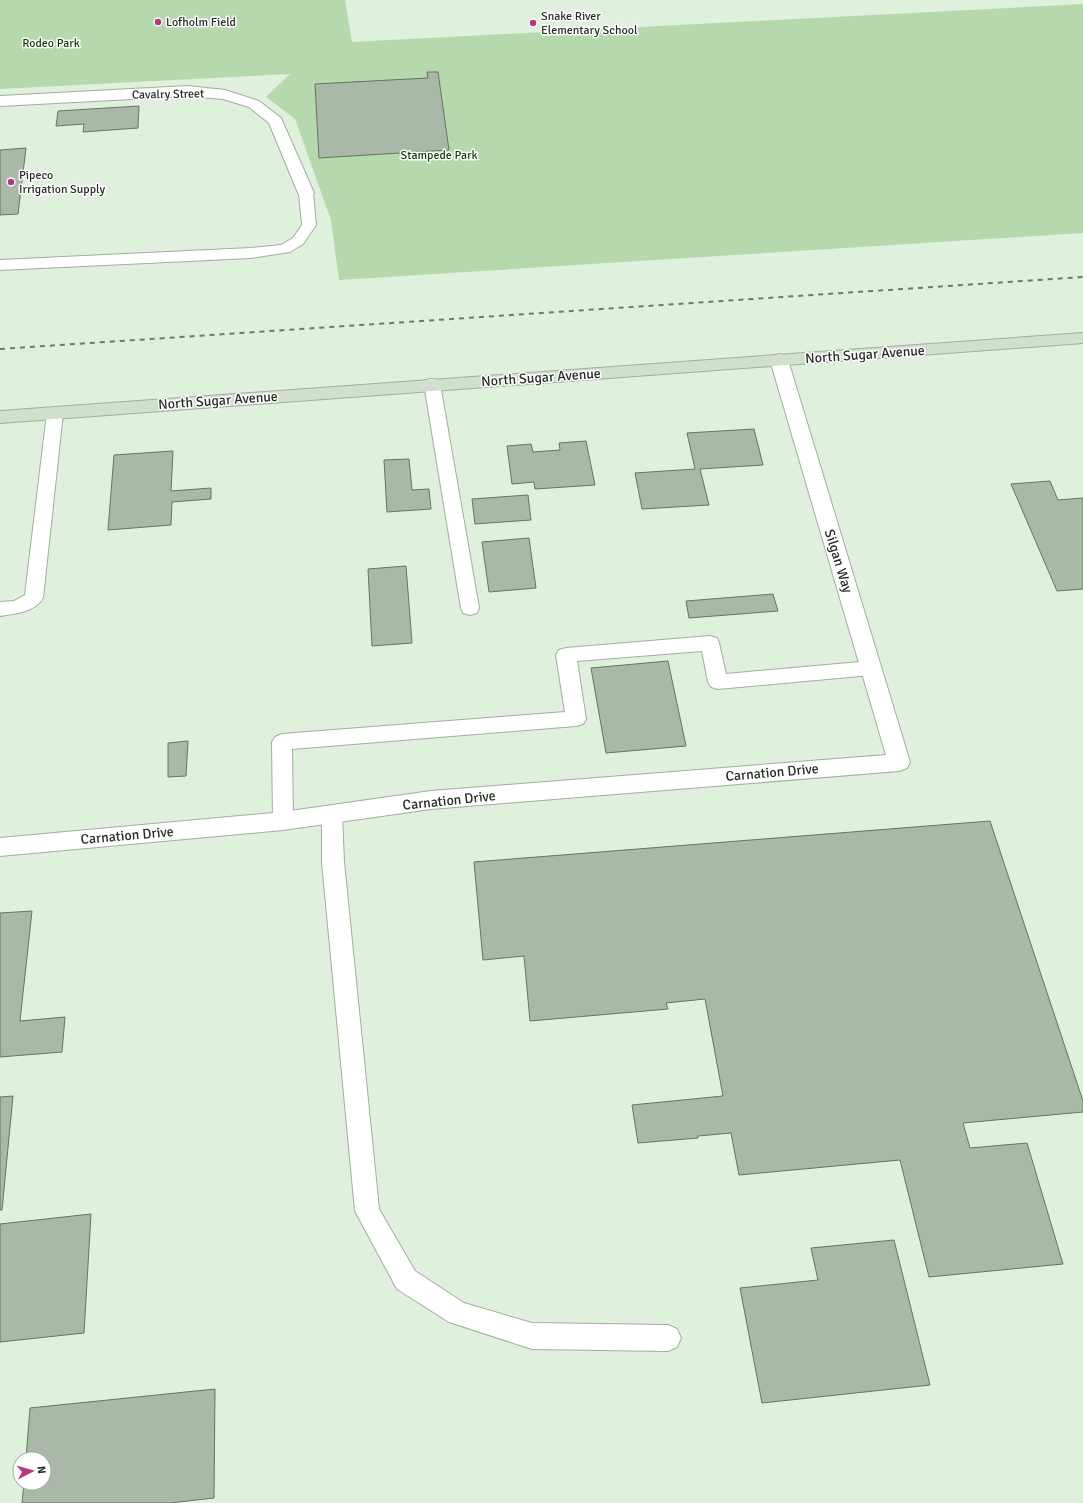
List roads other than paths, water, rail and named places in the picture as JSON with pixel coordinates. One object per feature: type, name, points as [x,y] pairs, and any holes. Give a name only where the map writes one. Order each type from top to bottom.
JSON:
[{"type":"street","name":"Cavalry Street","points":[[0,101],[188,91],[225,94],[254,104],[276,121],[306,193]]},
{"type":"street","name":"North Sugar Avenue","points":[[0,417],[432,384],[1083,338]]},
{"type":"street","name":"Silgan Way","points":[[779,360],[899,762]]},
{"type":"street","name":"Carnation Drive","points":[[0,847],[283,821],[431,800],[899,762]]},
{"type":"lane","points":[[0,265],[251,253],[285,249],[298,241],[308,225],[306,193]]},
{"type":"lane","points":[[432,384],[470,608]]},
{"type":"lane","points":[[0,608],[18,607],[34,598],[55,413]]},
{"type":"lane","points":[[283,821],[282,742],[576,719],[566,655],[710,643],[718,682],[871,668]]},
{"type":"lane","points":[[332,815],[333,862],[367,1211],[406,1280],[458,1313],[532,1336],[668,1338]]},
{"type":"railway","points":[[0,349],[1083,277]]},
{"type":"place","name":"Lofholm Field","points":[[158,22]]},
{"type":"place","name":"Snake River Elementary School","points":[[533,23]]},
{"type":"place","name":"Pipeco Irrigation Supply","points":[[11,182]]},
{"type":"park label","name":"Rodeo Park","points":[[51,43]]},
{"type":"park label","name":"Stampede Park","points":[[439,155]]}]
